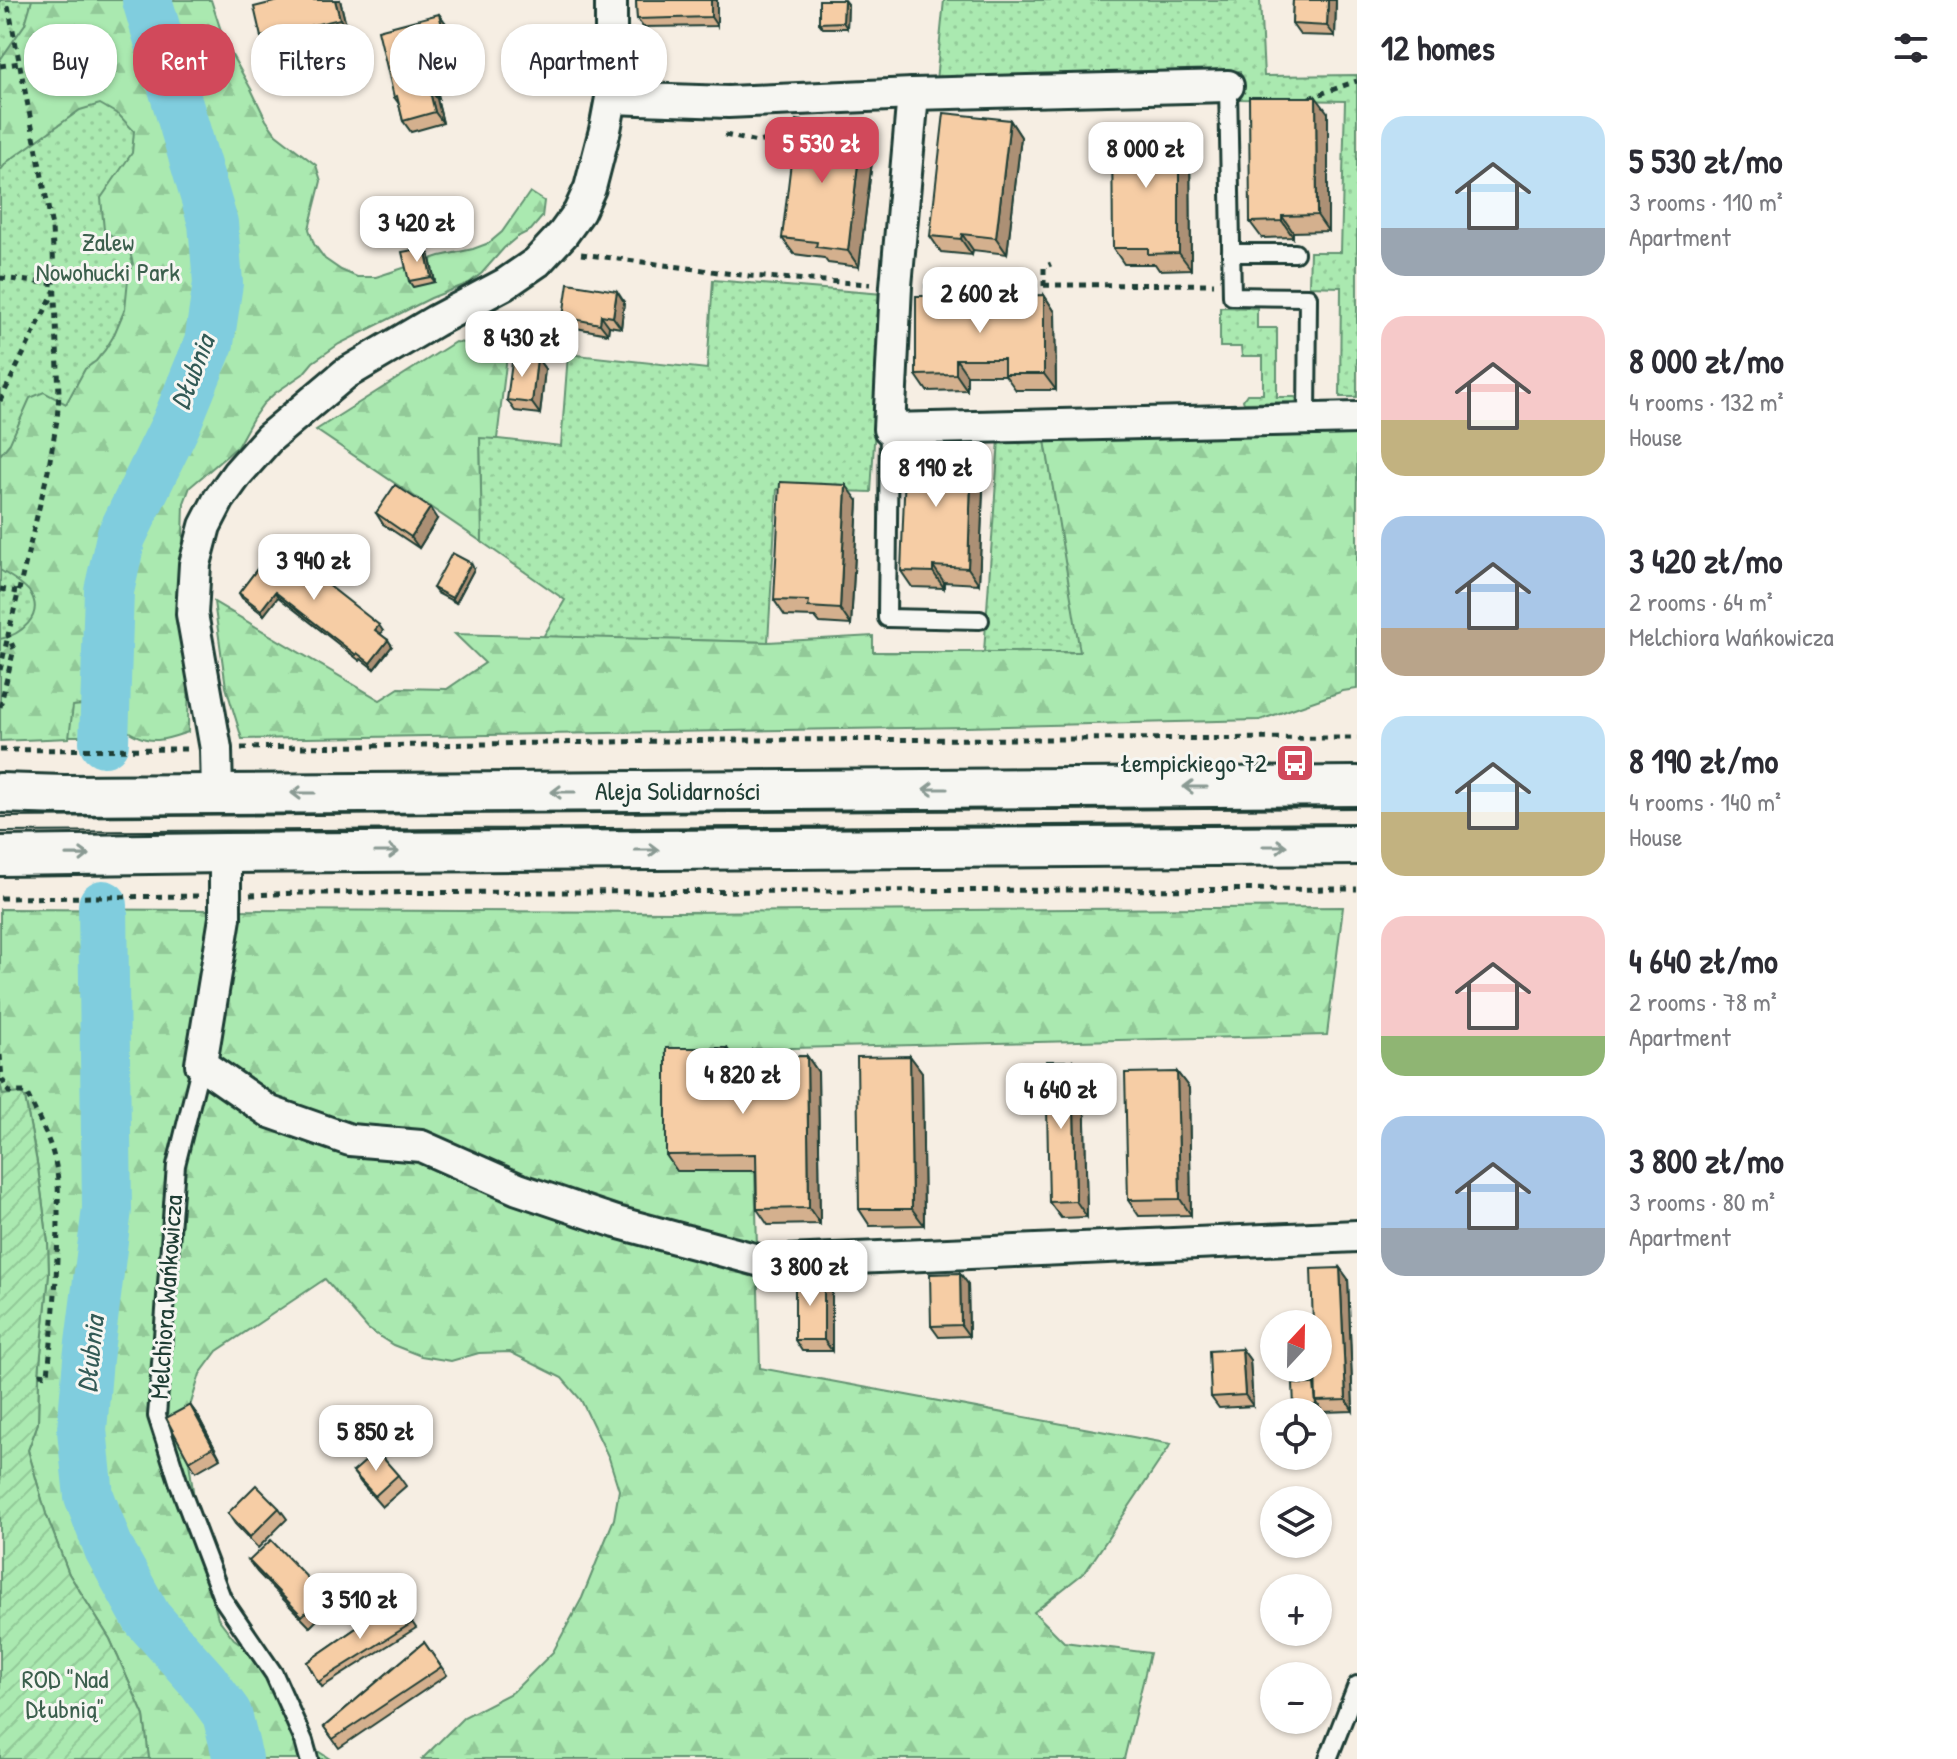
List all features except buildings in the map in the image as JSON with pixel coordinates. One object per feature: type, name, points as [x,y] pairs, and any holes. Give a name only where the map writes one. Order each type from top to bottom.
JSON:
[{"type":"street","points":[[217,794],[216,749],[192,614],[195,564],[205,526],[237,474],[269,438],[345,374],[505,284],[537,262],[563,234],[579,212],[590,188],[611,98],[611,0]]},
{"type":"street","points":[[611,98],[728,102],[1228,86]]},
{"type":"street","points":[[913,94],[896,286],[889,429],[1357,418]]},
{"type":"street","name":"Aleja Solidarności","points":[[0,793],[1357,786]]},
{"type":"street","points":[[0,856],[1357,845]]},
{"type":"street","name":"Melchiora Wańkowicza","points":[[201,1064],[225,918],[225,853]]},
{"type":"street","points":[[201,1064],[270,1112],[283,1117],[350,1140],[421,1146],[518,1189],[616,1222],[765,1262],[1357,1236]]},
{"type":"lane","points":[[1228,86],[1232,296],[1308,297],[1307,418]]},
{"type":"lane","points":[[1231,253],[1295,253]]},
{"type":"lane","points":[[889,429],[887,618],[980,620]]},
{"type":"lane","name":"Melchiora Wańkowicza","points":[[201,1064],[176,1165],[157,1416],[222,1598],[274,1674],[309,1759]]},
{"type":"lane","points":[[1328,1759],[1357,1685]]},
{"type":"path","points":[[0,670],[48,471],[59,394],[51,217],[7,0]]},
{"type":"path","points":[[0,66],[20,63]]},
{"type":"path","points":[[1306,100],[1357,81]]},
{"type":"path","points":[[858,135],[866,135],[873,129],[873,112]]},
{"type":"path","points":[[725,135],[757,142],[802,134]]},
{"type":"path","points":[[1044,286],[1044,267],[1051,264]]},
{"type":"path","points":[[0,278],[56,287]]},
{"type":"path","points":[[0,401],[56,287]]},
{"type":"path","points":[[0,589],[17,592]]},
{"type":"path","points":[[0,707],[14,649],[8,635]]},
{"type":"path","points":[[233,748],[728,740],[1357,738]]},
{"type":"path","points":[[0,750],[199,749]]},
{"type":"path","points":[[237,896],[296,893],[1357,889]]},
{"type":"path","points":[[0,898],[213,896]]},
{"type":"path","points":[[0,1055],[2,1079],[9,1092],[26,1092],[51,1148],[58,1175],[54,1313],[48,1375],[39,1374]]},
{"type":"green space","name":"Zalew Nowohucki Park","points":[[0,0],[141,0],[150,24],[133,24],[133,96],[176,96],[118,547],[125,736],[0,736]]},
{"type":"green space","points":[[32,0],[211,0],[219,24],[133,24],[133,96],[235,96],[235,61],[251,89],[251,96],[254,96],[276,134],[316,165],[321,181],[309,229],[314,244],[325,259],[357,277],[376,277],[489,243],[502,232],[530,192],[544,201],[542,217],[531,230],[504,248],[469,283],[431,298],[339,344],[313,362],[303,374],[263,404],[237,447],[190,487],[184,503],[181,612],[189,648],[188,732],[162,739],[139,737],[99,711],[82,705],[73,706],[69,738],[0,741],[0,639],[15,634],[28,624],[34,602],[28,590],[0,570],[0,455],[10,443],[30,398],[44,392],[66,404],[85,369],[105,350],[125,309],[133,264],[129,248],[104,230],[101,198],[132,153],[134,131],[119,115],[100,104],[80,110],[7,162],[0,171],[0,60],[24,25],[24,96],[117,96],[117,24],[25,24]]},
{"type":"green space","points":[[944,0],[1260,0],[1264,76],[1357,75],[1357,397],[1340,397],[1341,287],[1309,286],[1310,252],[1341,252],[1345,101],[1240,99],[1240,71],[936,81]]},
{"type":"green space","points":[[713,280],[883,294],[871,492],[777,489],[768,642],[543,637],[565,600],[482,542],[480,437],[561,446],[568,354],[707,369]]},
{"type":"green space","points":[[1220,307],[1257,308],[1257,328],[1277,328],[1277,397],[1295,397],[1295,402],[1244,403],[1247,394],[1263,394],[1263,356],[1242,356],[1241,347],[1220,347]]},
{"type":"green space","points":[[455,342],[508,347],[497,439],[480,438],[482,542],[316,430]]},
{"type":"green space","points":[[1357,431],[1357,689],[1260,720],[242,739],[226,687],[214,602],[380,700],[399,688],[447,689],[485,663],[455,634],[768,642],[873,636],[873,652],[1080,652],[1045,440]]},
{"type":"green space","points":[[999,439],[1045,440],[1081,652],[984,652]]},
{"type":"green space","points":[[1343,907],[1327,1035],[752,1049],[760,1368],[1171,1444],[1086,1571],[1034,1612],[1064,1642],[1150,1653],[1124,1759],[422,1759],[464,1717],[513,1692],[553,1652],[582,1598],[614,1519],[619,1490],[609,1458],[581,1400],[562,1378],[510,1352],[479,1353],[451,1361],[421,1356],[393,1345],[368,1329],[325,1279],[217,1351],[200,1374],[184,1426],[203,1562],[218,1618],[234,1639],[277,1670],[310,1746],[330,1759],[149,1759],[144,1716],[110,1639],[69,1574],[46,1514],[28,1450],[38,1423],[39,1374],[49,1274],[48,1243],[25,1098],[3,1095],[0,1084],[0,909],[680,912]]},
{"type":"green space","name":"ROD \"Nad Dłubnią\"","points":[[0,1084],[3,1095],[21,1093],[25,1098],[48,1243],[49,1274],[39,1374],[38,1423],[28,1450],[46,1514],[69,1574],[110,1639],[144,1716],[149,1759],[0,1759]]},
{"type":"waterway","name":"Dłubnia","points":[[104,742],[109,591],[121,537],[176,424],[209,343],[218,283],[213,223],[147,0]]},
{"type":"waterway","name":"Dłubnia","points":[[103,905],[107,1209],[82,1430],[89,1496],[109,1549],[147,1618],[203,1681],[227,1714],[238,1759]]},
{"type":"tram line","points":[[0,817],[1357,808]]},
{"type":"tram line","points":[[0,832],[1357,823]]},
{"type":"place","name":"Łempickiego 72","points":[[1295,763]]}]
